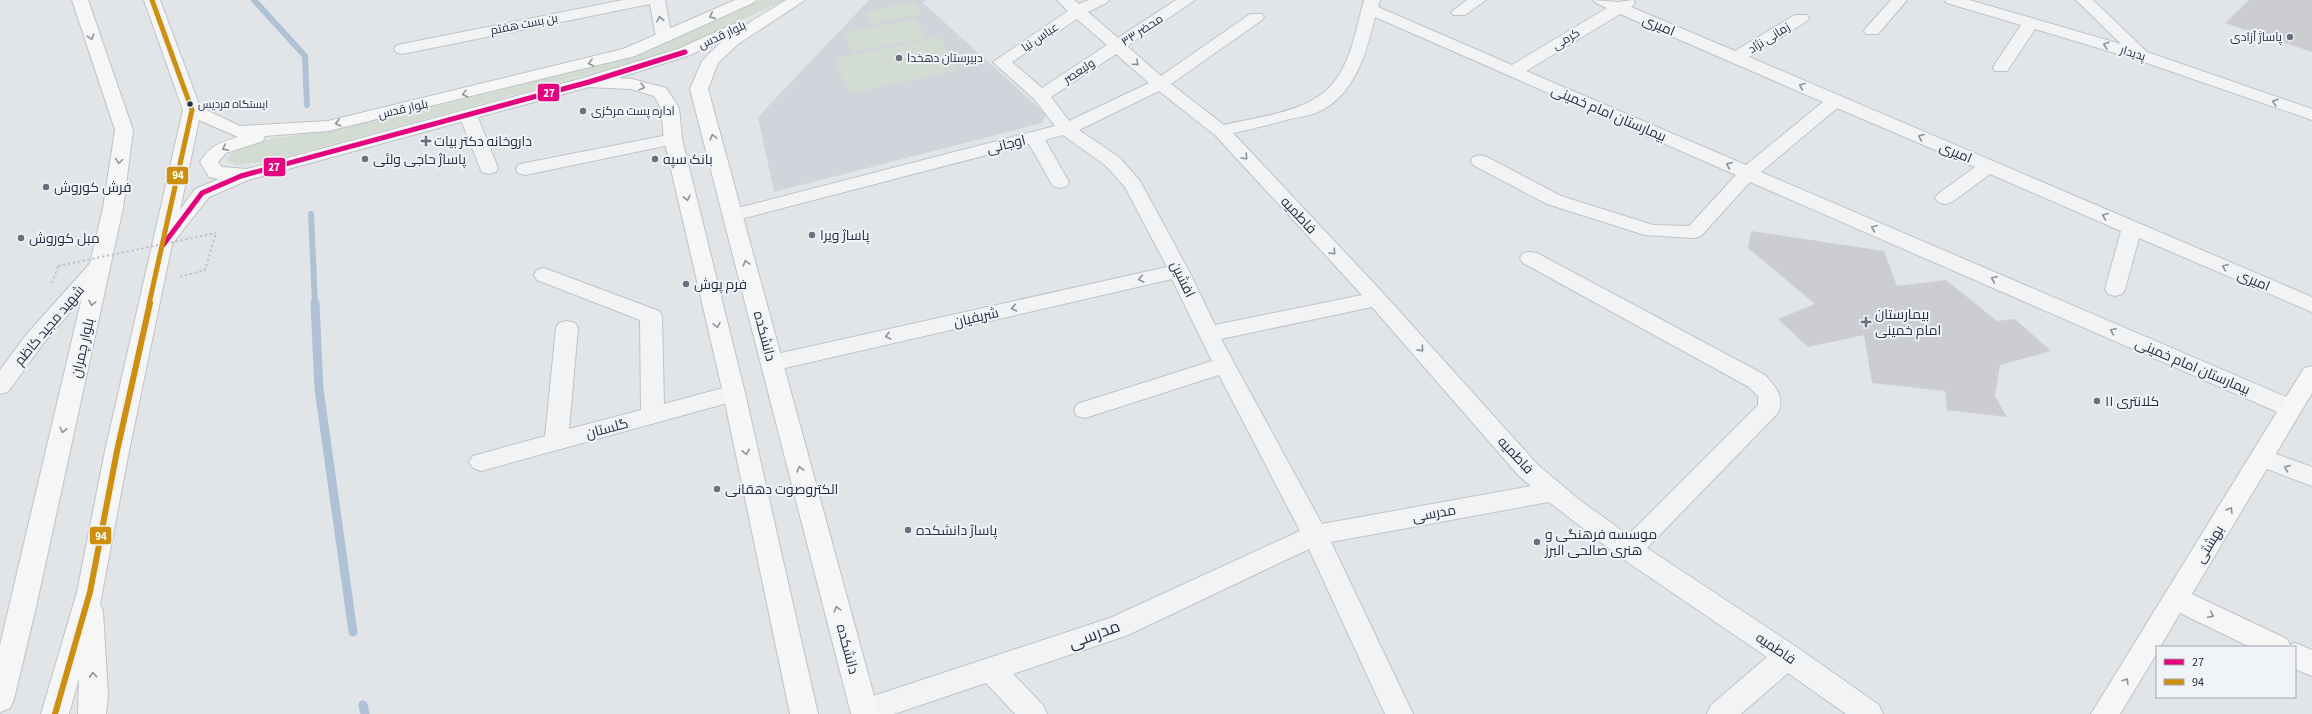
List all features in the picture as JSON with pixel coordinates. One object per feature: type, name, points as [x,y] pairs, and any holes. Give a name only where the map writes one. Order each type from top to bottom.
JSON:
[{"type":"main road","name":"بلوار چمران","points":[[0,699],[25,599],[113,208],[124,130],[97,54],[80,0]]},
{"type":"main road","points":[[55,714],[90,592],[117,450],[192,110],[152,0]]},
{"type":"main road","name":"بلوار قدس","points":[[192,110],[237,132],[289,130],[328,126],[433,102],[630,53],[748,0]]},
{"type":"main road","name":"بلوار قدس","points":[[163,245],[202,192],[241,176],[590,82],[684,52],[796,0]]},
{"type":"main road","name":"دانشکده","points":[[796,0],[732,41],[710,61],[699,89],[865,713]]},
{"type":"main road","points":[[590,82],[632,84],[660,92],[670,108],[673,139],[734,393],[804,714]]},
{"type":"main road","points":[[272,168],[243,173],[216,173],[209,162],[220,149],[242,140],[289,130]]},
{"type":"main road","name":"بهشتی","points":[[2105,714],[2312,374]]},
{"type":"main road","points":[[90,592],[94,696],[92,714]]},
{"type":"main road","points":[[2176,599],[2275,646]]},
{"type":"main road","points":[[2296,656],[2312,664]]},
{"type":"street","name":"بن بست هفتم","points":[[402,49],[646,0]]},
{"type":"street","points":[[657,0],[664,38]]},
{"type":"street","name":"عباس نیا","points":[[1001,62],[1072,6],[1101,0]]},
{"type":"street","name":"محضر ۳۳","points":[[1117,46],[1187,0]]},
{"type":"street","points":[[1459,12],[1478,0]]},
{"type":"street","name":"امیری","points":[[1601,0],[1625,4],[1736,58],[2312,305]]},
{"type":"street","points":[[1872,31],[1899,0]]},
{"type":"street","name":"پدیدار","points":[[1952,0],[2144,56],[2312,115]]},
{"type":"street","points":[[2084,0],[2144,56]]},
{"type":"street","name":"کرمی","points":[[1514,71],[1625,4]]},
{"type":"street","points":[[1221,131],[1310,109],[1328,99],[1342,87],[1355,63],[1370,5]]},
{"type":"street","name":"بیمارستان امام خمینی","points":[[1370,5],[1514,71],[2290,408]]},
{"type":"street","name":"فاطمیه","points":[[1072,6],[1160,84],[1221,131],[1377,300],[1528,470],[1552,492],[1629,550],[1788,656],[1869,714]]},
{"type":"street","name":"اوجانی","points":[[733,215],[1066,129],[1160,84],[1256,18]]},
{"type":"street","name":"زمانی نژاد","points":[[1736,58],[1801,18]]},
{"type":"street","points":[[2001,67],[2031,23]]},
{"type":"street","name":"ولیعصر","points":[[1041,96],[1117,46]]},
{"type":"street","name":"افشین","points":[[1001,62],[1041,96],[1066,129],[1113,162],[1133,184],[1179,271],[1208,334],[1315,534]]},
{"type":"street","points":[[1480,161],[1554,200],[1652,231],[1694,232],[1748,173],[1834,100]]},
{"type":"street","points":[[468,115],[489,168]]},
{"type":"street","points":[[1034,137],[1060,182]]},
{"type":"street","points":[[525,170],[673,139]]},
{"type":"street","points":[[1945,198],[1990,166]]},
{"type":"street","points":[[2115,289],[2132,228]]},
{"type":"street","points":[[1530,258],[1757,381],[1769,394],[1769,408],[1629,550]]},
{"type":"street","name":"شهید مجید کاظم","points":[[0,386],[34,340],[100,265]]},
{"type":"street","name":"شریفیان","points":[[772,363],[1179,271]]},
{"type":"street","points":[[544,276],[651,316],[653,415]]},
{"type":"street","points":[[1208,334],[1377,300]]},
{"type":"street","points":[[556,442],[567,328]]},
{"type":"street","points":[[1085,410],[1225,365]]},
{"type":"street","name":"گلستان","points":[[481,462],[734,393]]},
{"type":"street","points":[[2262,458],[2312,477]]},
{"type":"street","name":"مدرسی","points":[[865,713],[1118,627],[1315,534],[1552,492]]},
{"type":"street","points":[[1315,534],[1400,714]]},
{"type":"street","points":[[1721,714],[1788,656]]},
{"type":"street","points":[[992,670],[1033,714]]},
{"type":"path","points":[[58,266],[216,233],[205,270]]},
{"type":"shaded area","points":[[760,0],[785,0],[675,51],[271,161],[235,165],[228,161],[229,155],[253,143],[280,137],[334,130],[371,122],[632,57],[678,38]]},
{"type":"shaded area","name":"دبیرستان دهخدا","points":[[869,0],[927,0],[922,2],[1046,114],[1042,123],[774,192],[758,117]]},
{"type":"shaded area","points":[[914,2],[921,13],[871,24],[865,12]]},
{"type":"shaded area","points":[[916,19],[926,38],[852,52],[844,33]]},
{"type":"shaded area","points":[[939,37],[958,70],[850,94],[833,59]]},
{"type":"building","name":"پاساژ آزادی","points":[[2249,0],[2312,0],[2312,52],[2225,23]]},
{"type":"building","name":"بیمارستان امام خمینی","points":[[1751,231],[1884,251],[1897,286],[1946,280],[1997,321],[2015,319],[2051,351],[2000,365],[1995,396],[2007,417],[1947,410],[1945,391],[1872,383],[1864,335],[1808,347],[1778,319],[1815,304],[1748,248]]},
{"type":"waterway","points":[[254,0],[305,56],[307,105]]},
{"type":"waterway","points":[[311,214],[315,304]]},
{"type":"waterway","points":[[315,303],[319,389],[353,632]]},
{"type":"waterway","points":[[363,705],[365,714]]},
{"type":"transit line","name":"94","points":[[55,714],[90,592],[117,451],[192,110],[152,0]]},
{"type":"transit line","name":"27","points":[[163,245],[202,193],[241,176],[589,82],[685,52]]},
{"type":"place","name":"پاساژ آزادی","points":[[2290,37]]},
{"type":"place","name":"دبیرستان دهخدا","points":[[899,58]]},
{"type":"place","name":"ایستگاه فردیس","points":[[190,104]]},
{"type":"place","name":"اداره پست مرکزی","points":[[583,111]]},
{"type":"place","name":"داروخانه دکتر بیات","points":[[426,141]]},
{"type":"place","name":"پاساژ حاجی ولئی","points":[[365,159]]},
{"type":"place","name":"بانک سپه","points":[[655,159]]},
{"type":"place","name":"فرش کوروش","points":[[46,187]]},
{"type":"place","name":"پاساژ ویرا","points":[[812,235]]},
{"type":"place","name":"مبل کوروش","points":[[21,238]]},
{"type":"place","name":"فرم پوش","points":[[686,284]]},
{"type":"place","name":"بیمارستان امام خمینی","points":[[1866,322]]},
{"type":"place","name":"کلانتری ۱۱","points":[[2097,401]]},
{"type":"place","name":"الکتروصوت دهقانی","points":[[717,489]]},
{"type":"place","name":"پاساژ دانشکده","points":[[908,530]]},
{"type":"place","name":"موسسه فرهنگی و هنری صالحی البرز","points":[[1537,542]]}]
